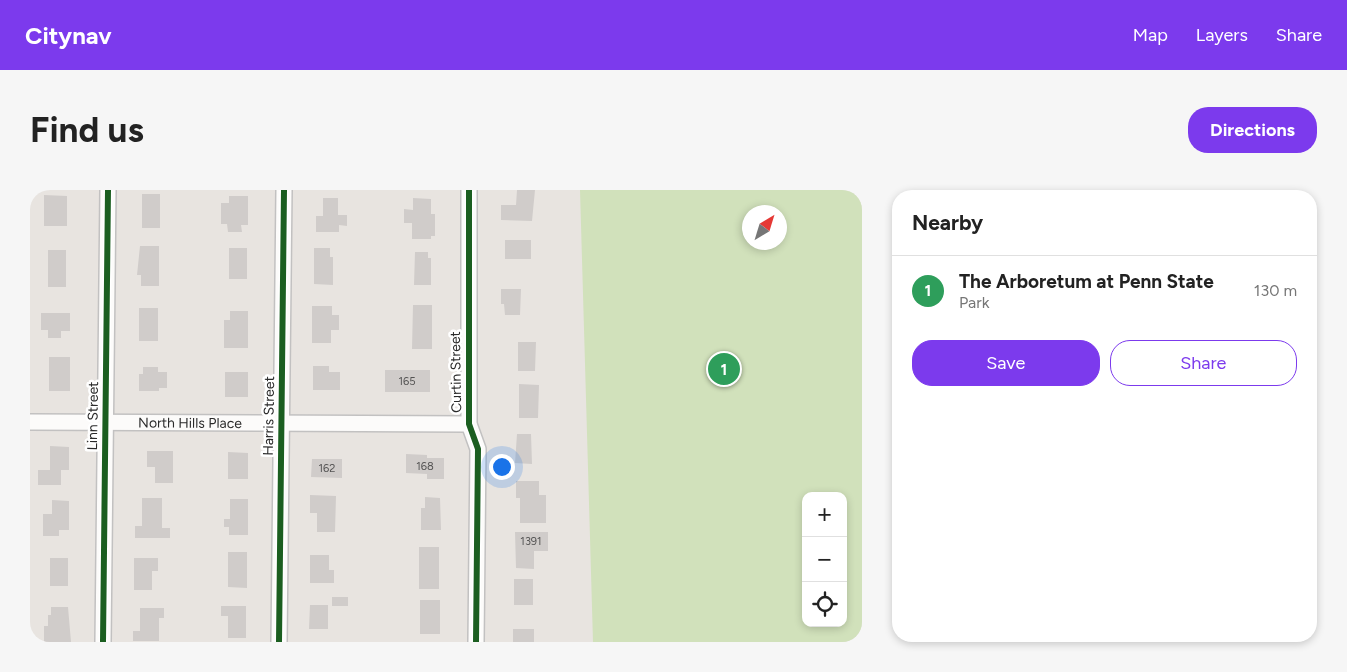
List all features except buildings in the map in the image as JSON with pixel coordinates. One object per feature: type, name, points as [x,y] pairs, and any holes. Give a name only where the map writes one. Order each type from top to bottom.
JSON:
[{"type":"street","name":"Linn Street","points":[[103,642],[108,190]]},
{"type":"street","name":"Harris Street","points":[[279,642],[284,190]]},
{"type":"street","name":"Curtin Street","points":[[469,190],[467,354],[469,424],[478,449],[476,642]]},
{"type":"street","name":"North Hills Place","points":[[30,422],[469,424]]},
{"type":"green space","points":[[580,190],[862,190],[862,642],[593,642]]},
{"type":"cycle path","points":[[103,642],[108,190]]},
{"type":"cycle path","points":[[279,642],[284,190]]},
{"type":"cycle path","points":[[469,190],[469,424],[478,449],[476,642]]},
{"type":"place","name":"The Arboretum at Penn State","points":[[724,369]]}]
